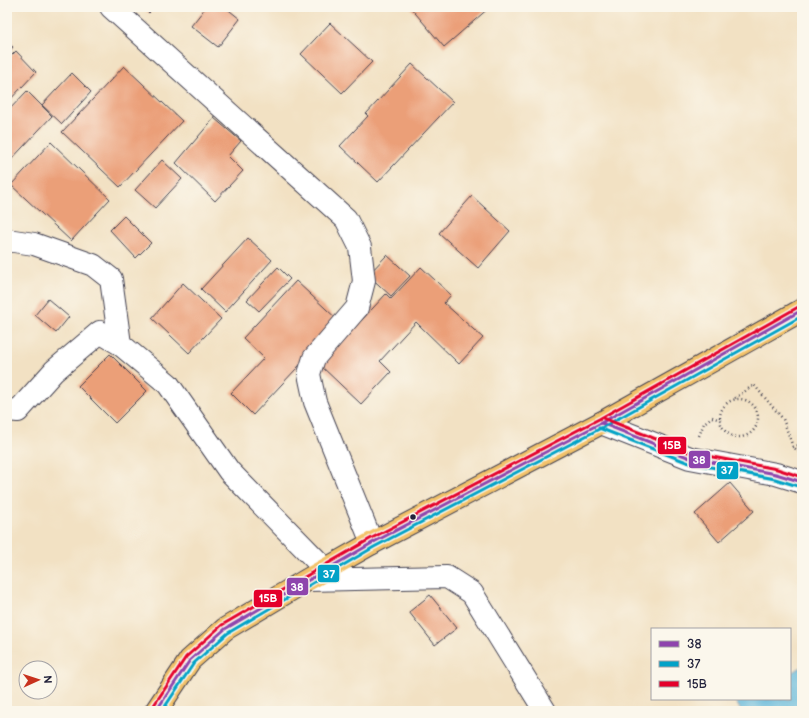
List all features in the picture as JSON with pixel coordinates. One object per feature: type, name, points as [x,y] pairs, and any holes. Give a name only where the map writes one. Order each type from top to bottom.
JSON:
[{"type":"main road","points":[[156,711],[190,660],[225,630],[316,574],[601,423],[802,310]]},
{"type":"street","points":[[111,7],[346,219],[360,247],[364,281],[357,308],[314,358],[309,374],[315,402],[372,543]]},
{"type":"street","points":[[7,240],[34,244],[93,265],[111,279],[120,344]]},
{"type":"street","points":[[7,410],[18,411],[54,371],[100,332],[120,344],[168,384],[229,471],[316,574],[447,577],[472,593],[545,711]]},
{"type":"street","points":[[601,423],[690,458],[776,474],[802,482]]},
{"type":"path","points":[[720,420],[723,407],[754,385],[783,419],[793,447],[802,454]]},
{"type":"path","points":[[690,458],[704,423],[712,417],[720,420],[726,431],[738,437],[745,436],[756,429],[759,416],[756,406],[744,399],[734,399]]},
{"type":"path","points":[[793,447],[802,444]]},
{"type":"water","points":[[802,667],[802,711],[741,711],[735,700],[791,700],[791,672]]},
{"type":"building","points":[[142,7],[154,7],[149,13]]},
{"type":"building","points":[[206,7],[225,7],[240,19],[218,47],[191,26]]},
{"type":"building","points":[[410,7],[490,7],[444,47]]},
{"type":"building","points":[[330,23],[372,62],[342,93],[301,54]]},
{"type":"building","points":[[7,42],[13,47],[7,54]]},
{"type":"building","points":[[16,51],[36,72],[7,103],[7,60]]},
{"type":"building","points":[[412,64],[453,102],[378,182],[340,146],[368,116],[366,114]]},
{"type":"building","points":[[124,66],[182,121],[120,187],[62,132]]},
{"type":"building","points":[[72,73],[91,92],[62,124],[42,105]]},
{"type":"building","points":[[27,91],[52,116],[7,164],[7,112]]},
{"type":"building","points":[[214,118],[241,141],[228,156],[243,171],[215,201],[176,163]]},
{"type":"building","points":[[51,142],[110,199],[71,241],[11,185]]},
{"type":"building","points":[[162,160],[182,179],[155,208],[135,190]]},
{"type":"building","points":[[472,196],[510,231],[478,268],[439,233]]},
{"type":"building","points":[[124,216],[151,243],[136,258],[110,230]]},
{"type":"building","points":[[248,238],[272,260],[225,312],[201,289]]},
{"type":"building","points":[[387,255],[410,276],[391,296],[368,275]]},
{"type":"building","points":[[278,267],[290,279],[259,311],[247,300]]},
{"type":"building","points":[[421,267],[451,295],[444,303],[483,338],[459,364],[416,322],[380,361],[391,372],[361,404],[320,365],[386,294],[391,299]]},
{"type":"building","points":[[296,281],[340,322],[253,415],[231,393],[264,358],[243,338]]},
{"type":"building","points":[[183,283],[221,319],[189,353],[152,318]]},
{"type":"building","points":[[48,299],[69,317],[56,333],[35,315]]},
{"type":"building","points":[[110,354],[147,391],[115,423],[78,386]]},
{"type":"building","points":[[730,483],[754,511],[719,542],[695,514]]},
{"type":"building","points":[[430,595],[457,628],[435,645],[409,612]]},
{"type":"transit line","name":"15B","points":[[152,708],[186,657],[222,625],[370,539],[599,419],[800,306]]},
{"type":"transit line","name":"38","points":[[156,711],[190,660],[225,629],[372,543],[601,423],[802,310]]},
{"type":"transit line","name":"37","points":[[162,711],[194,663],[228,633],[374,547],[603,427],[802,316]]},
{"type":"transit line","name":"15B","points":[[603,418],[691,453],[777,469],[802,477]]},
{"type":"transit line","name":"38","points":[[601,423],[690,458],[776,474],[802,482]]},
{"type":"transit line","name":"37","points":[[599,428],[689,463],[775,479],[801,487]]}]
